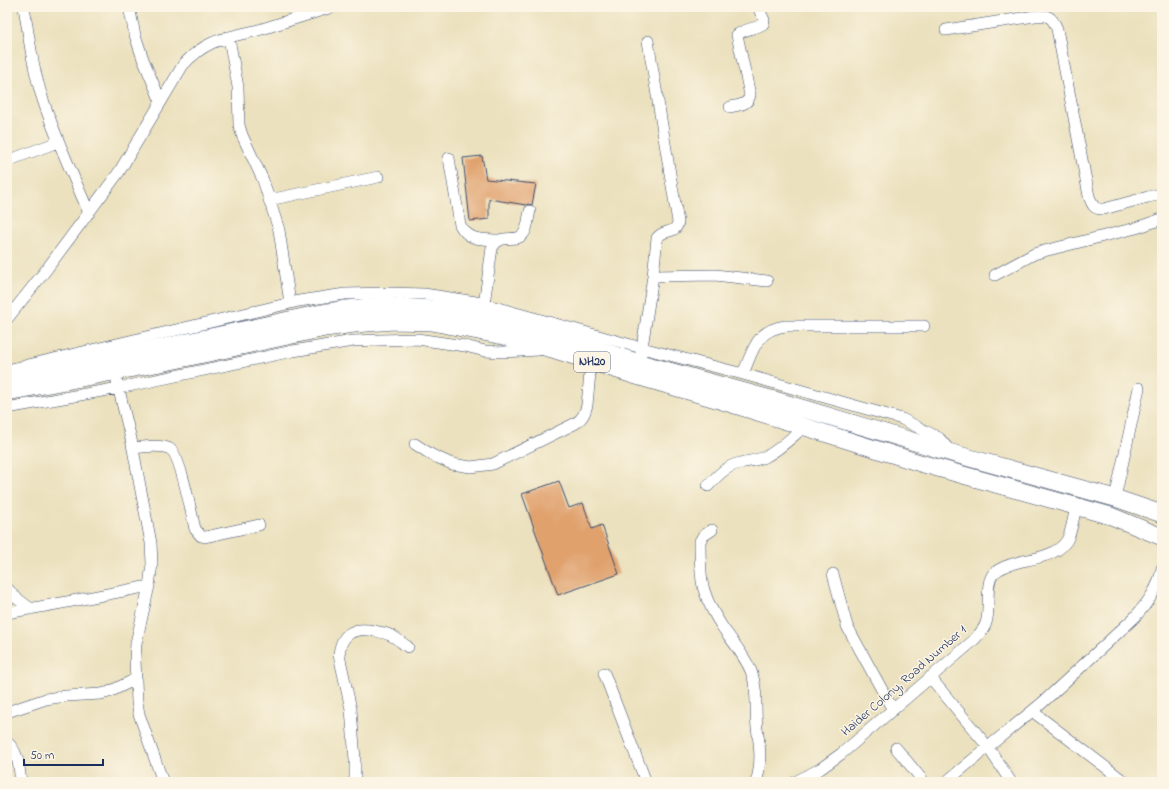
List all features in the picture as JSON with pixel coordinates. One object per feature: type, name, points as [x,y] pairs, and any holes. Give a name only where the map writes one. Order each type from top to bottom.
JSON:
[{"type":"highway","name":"NH20","points":[[7,381],[316,314],[346,309],[382,306],[433,309],[471,314],[562,338],[952,453],[1115,498],[1162,514]]},
{"type":"highway","name":"NH20","points":[[7,392],[116,380],[325,328],[394,321],[432,322],[503,336],[552,349],[591,362],[640,362],[716,399],[920,463],[1111,516],[1162,537]]},
{"type":"street","points":[[24,7],[36,72],[43,98],[58,142],[89,212]]},
{"type":"street","points":[[129,7],[135,35],[143,59],[161,102]]},
{"type":"street","points":[[730,107],[745,104],[749,99],[750,95],[737,35],[740,32],[763,24],[764,20],[758,7]]},
{"type":"street","points":[[7,319],[46,270],[119,172],[183,65],[190,58],[201,48],[219,39],[260,29],[325,8]]},
{"type":"street","points":[[946,30],[1043,15],[1050,17],[1054,21],[1057,28],[1089,196],[1094,208],[1104,209],[1148,196],[1162,194]]},
{"type":"street","points":[[228,37],[232,50],[238,87],[242,135],[263,180],[279,230],[290,304]]},
{"type":"street","points":[[640,362],[657,238],[662,233],[674,230],[678,225],[648,41]]},
{"type":"street","points":[[7,161],[58,142]]},
{"type":"street","points":[[449,158],[460,225],[464,232],[469,236],[498,240],[517,238],[526,232],[530,212]]},
{"type":"street","points":[[269,200],[378,177]]},
{"type":"street","points":[[995,275],[1034,254],[1136,228],[1162,219]]},
{"type":"street","points":[[484,304],[492,248],[498,240]]},
{"type":"street","points":[[653,276],[715,275],[767,281]]},
{"type":"street","points":[[7,370],[290,304],[345,294],[424,294],[484,304],[640,362],[743,374],[902,419],[939,438],[952,453]]},
{"type":"street","points":[[743,374],[760,338],[775,328],[785,326],[924,326]]},
{"type":"street","points":[[415,444],[432,455],[452,464],[471,467],[493,464],[582,419],[586,405],[591,362]]},
{"type":"street","points":[[7,408],[116,380],[133,448],[151,543],[152,564],[149,586],[136,643],[135,660],[137,702],[139,714],[163,782]]},
{"type":"street","points":[[1115,498],[1139,388]]},
{"type":"street","points":[[708,486],[719,473],[738,463],[768,455],[804,427]]},
{"type":"street","points":[[133,448],[164,447],[173,451],[176,455],[183,477],[195,529],[201,536],[205,537],[259,525]]},
{"type":"street","name":"Haider Colony, Road Number 1","points":[[795,782],[820,769],[841,754],[973,640],[986,626],[988,618],[990,580],[994,573],[1012,564],[1046,555],[1060,548],[1068,537],[1076,506]]},
{"type":"street","points":[[712,530],[703,536],[700,541],[702,580],[704,590],[714,612],[747,662],[756,685],[757,727],[760,754],[759,774],[756,782]]},
{"type":"street","points":[[946,782],[1032,711],[1135,617],[1154,592],[1162,568]]},
{"type":"street","points":[[833,574],[847,626],[892,710]]},
{"type":"street","points":[[7,613],[149,586]]},
{"type":"street","points":[[7,588],[15,597],[31,609]]},
{"type":"street","points":[[354,782],[355,760],[351,709],[339,655],[340,648],[348,635],[353,631],[363,629],[382,632],[392,636],[408,647]]},
{"type":"street","points":[[604,673],[646,782]]},
{"type":"street","points":[[930,678],[988,747],[1011,782]]},
{"type":"street","points":[[7,712],[46,699],[109,692],[136,679]]},
{"type":"street","points":[[1032,711],[1125,782]]},
{"type":"street","points":[[7,742],[14,750],[17,758],[21,782]]},
{"type":"street","points":[[896,748],[924,782]]},
{"type":"building","points":[[482,156],[486,179],[536,184],[532,205],[489,199],[489,219],[470,221],[463,158]]},
{"type":"building","points":[[559,481],[569,508],[583,503],[592,529],[602,525],[619,574],[558,595],[522,494]]}]
